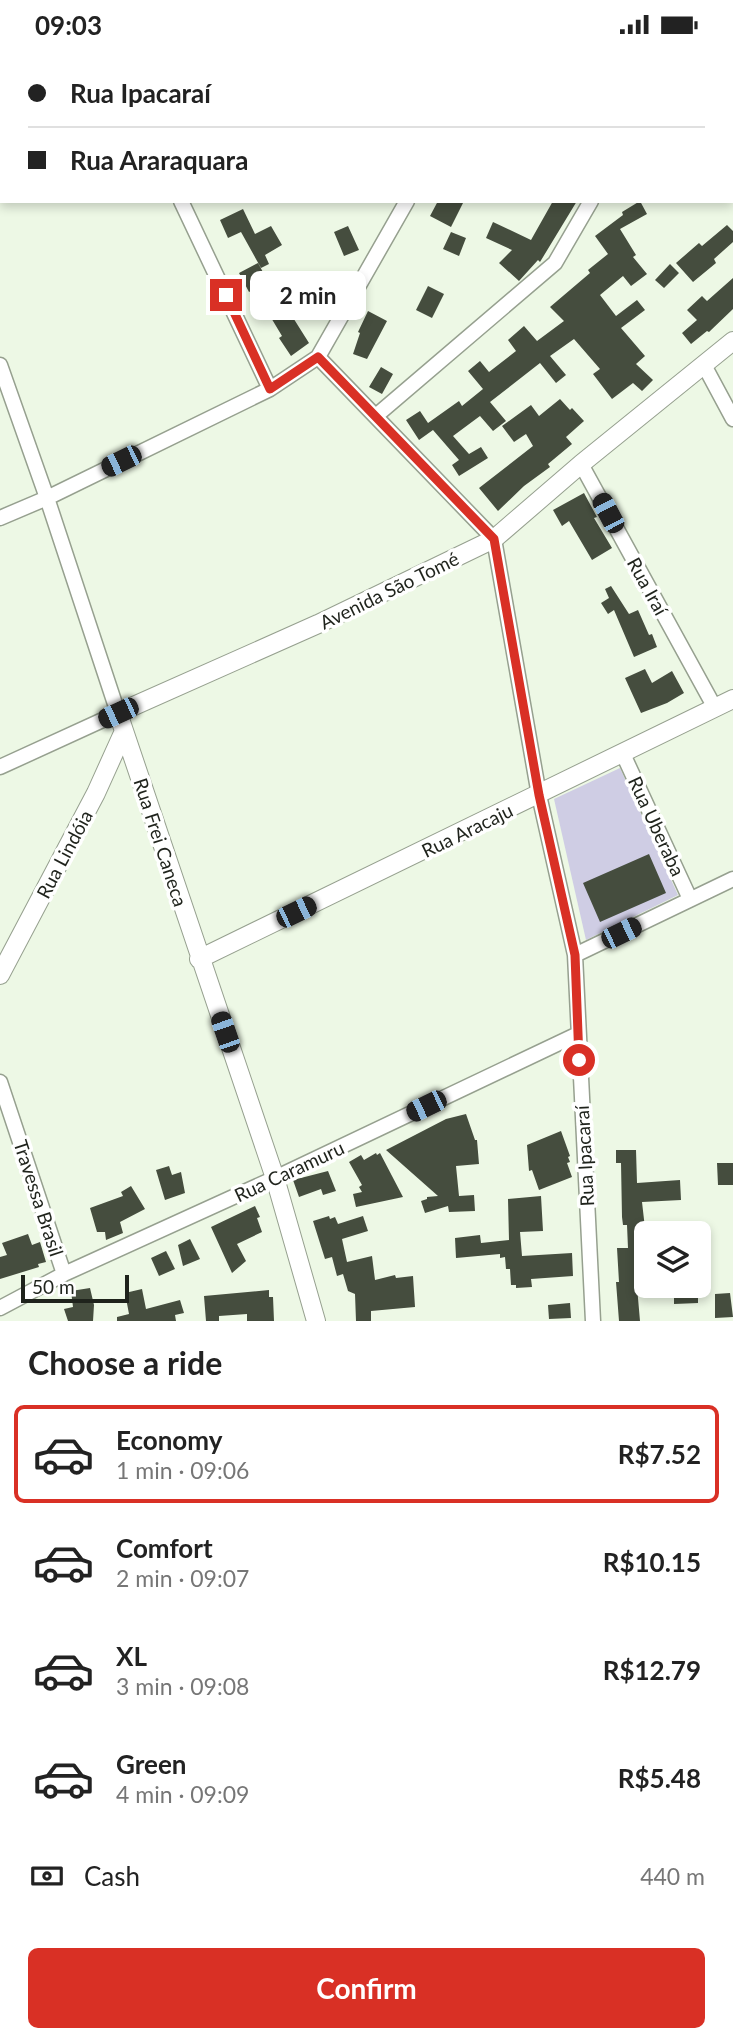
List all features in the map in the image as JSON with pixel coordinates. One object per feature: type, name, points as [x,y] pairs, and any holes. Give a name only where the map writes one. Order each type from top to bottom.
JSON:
[{"type":"street","points":[[182,203],[270,389]]},
{"type":"street","points":[[0,518],[47,498],[270,389],[318,357],[406,203]]},
{"type":"street","points":[[377,415],[555,264],[590,203]]},
{"type":"street","name":"Avenida São Tomé","points":[[0,767],[318,624],[494,539],[581,464],[733,341]]},
{"type":"street","points":[[318,357],[494,539]]},
{"type":"street","name":"Rua Frei Caneca","points":[[0,365],[275,1178],[316,1321]]},
{"type":"street","points":[[704,365],[733,419]]},
{"type":"street","name":"Rua Iraí","points":[[581,464],[715,708]]},
{"type":"street","name":"Rua Ipacaraí","points":[[494,539],[539,795],[575,955],[593,1321]]},
{"type":"street","name":"Rua Aracaju","points":[[199,959],[733,699]]},
{"type":"street","name":"Rua Lindóia","points":[[0,975],[96,793],[124,731]]},
{"type":"street","name":"Rua Uberaba","points":[[623,754],[690,899]]},
{"type":"street","points":[[575,955],[733,879]]},
{"type":"street","name":"Rua Caramuru","points":[[0,1308],[64,1274],[275,1178],[578,1034]]},
{"type":"street","name":"Travessa Brasil","points":[[0,1082],[64,1274]]},
{"type":"shaded area","points":[[620,768],[678,895],[586,940],[554,799]]},
{"type":"building","points":[[437,203],[463,203],[451,227],[430,216]]},
{"type":"building","points":[[552,203],[576,203],[540,262],[538,260],[519,281],[499,263],[512,250],[486,238],[493,222],[531,240]]},
{"type":"building","points":[[641,203],[647,214],[620,229],[636,255],[633,257],[647,274],[631,286],[623,276],[600,295],[616,316],[637,300],[645,310],[621,328],[645,356],[636,364],[653,380],[642,391],[633,383],[612,399],[593,374],[600,369],[574,339],[550,356],[566,375],[556,383],[540,363],[490,402],[506,421],[493,431],[480,416],[453,436],[469,454],[481,447],[488,458],[459,476],[452,465],[459,460],[433,430],[419,440],[406,420],[420,411],[428,423],[459,401],[462,406],[483,389],[468,371],[480,361],[489,372],[516,351],[508,340],[524,326],[537,341],[564,321],[550,307],[608,254],[595,236],[623,215],[622,212]]},
{"type":"building","points":[[243,209],[255,234],[271,226],[282,245],[265,255],[269,264],[261,268],[241,232],[228,238],[220,220]]},
{"type":"building","points":[[727,225],[733,231],[733,242],[714,259],[716,263],[693,282],[676,263],[699,243],[702,246]]},
{"type":"building","points":[[348,226],[359,250],[344,256],[334,232]]},
{"type":"building","points":[[451,232],[466,238],[459,256],[443,249]]},
{"type":"building","points":[[258,263],[270,285],[283,277],[291,290],[280,297],[309,343],[291,356],[264,306],[253,290],[249,292],[239,273]]},
{"type":"building","points":[[670,264],[679,273],[664,288],[655,280]]},
{"type":"building","points":[[733,278],[733,309],[709,332],[691,344],[682,333],[697,320],[687,310],[702,296],[707,301]]},
{"type":"building","points":[[428,286],[444,294],[432,318],[416,310]]},
{"type":"building","points":[[368,311],[387,321],[367,359],[353,354],[360,333],[358,332]]},
{"type":"building","points":[[381,367],[393,374],[382,394],[369,387]]},
{"type":"building","points":[[560,399],[584,421],[566,437],[572,444],[548,464],[550,467],[524,486],[498,511],[479,488],[533,446],[526,434],[514,442],[502,426],[531,405],[539,416]]},
{"type":"building","points":[[584,493],[597,517],[594,518],[612,548],[592,560],[569,521],[562,526],[553,510]]},
{"type":"building","points":[[611,586],[629,614],[638,610],[657,647],[634,657],[614,610],[608,614],[601,603],[609,598],[605,589]]},
{"type":"building","points":[[645,669],[652,683],[672,671],[684,693],[641,713],[625,678]]},
{"type":"building","points":[[649,854],[666,893],[600,922],[583,883]]},
{"type":"building","points":[[466,1114],[477,1140],[479,1164],[456,1166],[459,1196],[474,1195],[475,1211],[449,1212],[448,1206],[425,1213],[421,1201],[427,1197],[438,1196],[386,1150],[446,1119]]},
{"type":"building","points":[[561,1131],[570,1156],[570,1162],[567,1163],[572,1177],[539,1190],[532,1170],[529,1171],[527,1145]]},
{"type":"building","points":[[616,1150],[636,1150],[637,1183],[680,1180],[681,1200],[642,1202],[644,1221],[634,1221],[634,1298],[638,1298],[640,1321],[619,1321],[617,1248],[628,1248],[627,1225],[623,1225],[622,1217],[621,1163],[616,1163]]},
{"type":"building","points":[[380,1153],[403,1197],[356,1207],[353,1194],[362,1192],[359,1187],[362,1185],[349,1162],[361,1155],[364,1160]]},
{"type":"building","points":[[717,1163],[733,1163],[733,1185],[718,1185]]},
{"type":"building","points":[[169,1166],[172,1175],[181,1172],[185,1193],[165,1200],[156,1170]]},
{"type":"building","points":[[328,1171],[336,1191],[323,1195],[321,1189],[299,1197],[293,1180]]},
{"type":"building","points":[[131,1186],[145,1209],[120,1222],[123,1233],[106,1240],[105,1232],[97,1232],[90,1208],[123,1196],[121,1192]]},
{"type":"building","points":[[541,1196],[543,1231],[520,1232],[522,1256],[572,1253],[573,1276],[531,1279],[532,1287],[516,1288],[516,1285],[511,1285],[510,1269],[506,1269],[505,1257],[500,1258],[500,1254],[456,1258],[455,1238],[480,1235],[481,1243],[509,1240],[508,1199]]},
{"type":"building","points":[[255,1206],[262,1232],[237,1244],[246,1261],[232,1273],[211,1227]]},
{"type":"building","points":[[329,1216],[330,1219],[335,1217],[338,1224],[363,1216],[368,1231],[342,1239],[347,1262],[372,1256],[375,1280],[395,1275],[396,1278],[413,1276],[415,1307],[371,1311],[371,1321],[356,1321],[355,1294],[348,1291],[343,1274],[337,1276],[332,1257],[325,1259],[313,1221]]},
{"type":"building","points":[[28,1234],[32,1245],[40,1242],[46,1262],[38,1264],[39,1267],[0,1279],[0,1257],[7,1255],[2,1243]]},
{"type":"building","points":[[190,1239],[200,1259],[183,1266],[178,1245]]},
{"type":"building","points":[[166,1251],[175,1269],[159,1276],[151,1258]]},
{"type":"building","points":[[90,1288],[94,1305],[93,1321],[68,1321],[64,1309],[73,1307],[71,1291]]},
{"type":"building","points":[[142,1289],[146,1309],[180,1300],[184,1313],[175,1315],[176,1321],[117,1321],[117,1317],[129,1314],[125,1293]]},
{"type":"building","points":[[269,1290],[269,1297],[273,1297],[274,1321],[247,1321],[247,1314],[219,1316],[219,1321],[206,1321],[204,1296]]},
{"type":"building","points":[[730,1293],[733,1317],[715,1318],[715,1294]]},
{"type":"building","points":[[674,1298],[698,1298],[698,1303],[674,1304]]},
{"type":"building","points":[[570,1303],[571,1318],[549,1319],[548,1305]]},
{"type":"route","points":[[226,295],[270,389],[318,357],[494,539],[539,795],[575,955],[579,1060]]}]
